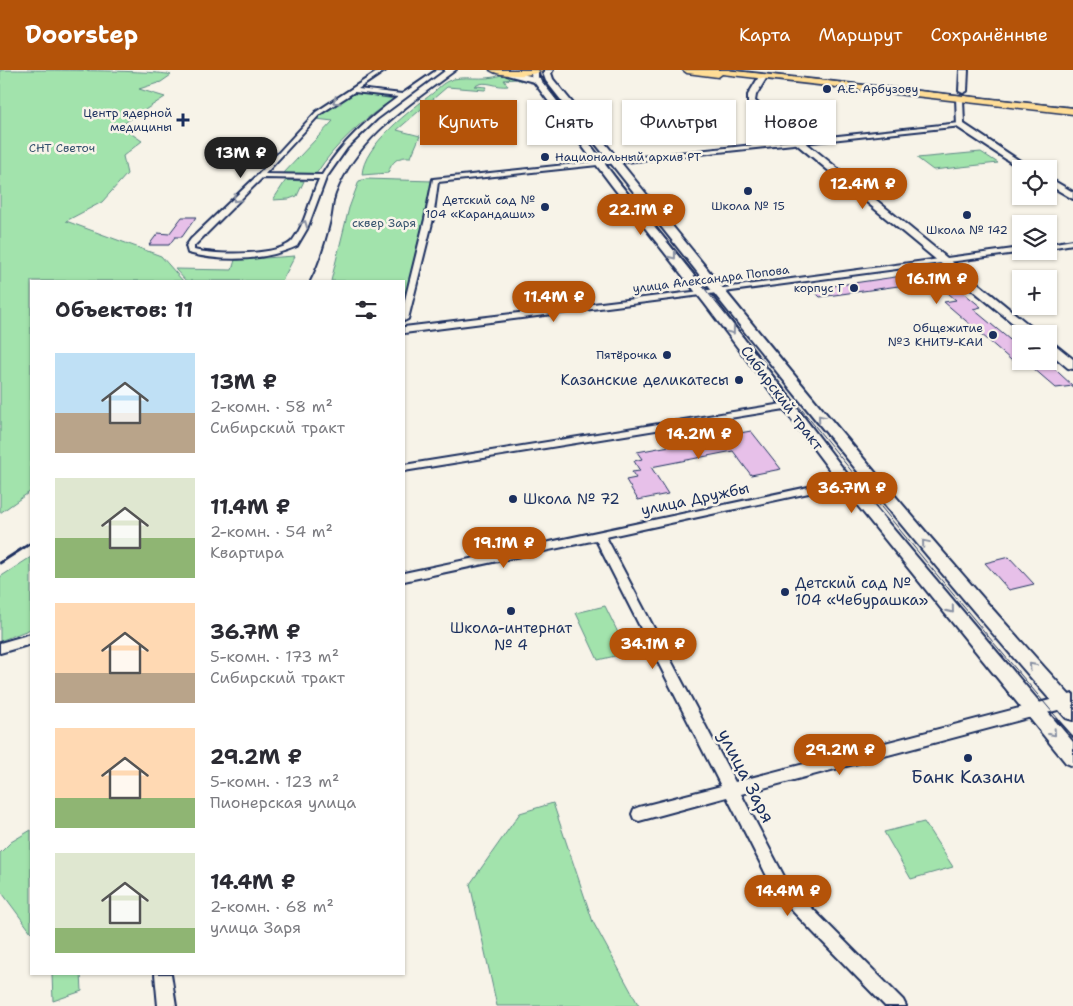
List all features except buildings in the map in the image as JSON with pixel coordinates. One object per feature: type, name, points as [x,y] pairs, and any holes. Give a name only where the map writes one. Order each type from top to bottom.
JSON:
[{"type":"main road","points":[[494,70],[510,73],[536,73]]},
{"type":"main road","name":"Сибирский тракт","points":[[549,70],[547,73],[549,80],[615,161],[710,292],[788,406],[846,482],[1073,757]]},
{"type":"main road","points":[[687,70],[742,77],[766,74]]},
{"type":"main road","points":[[706,70],[766,74],[961,95],[1073,111]]},
{"type":"main road","points":[[964,70],[960,125],[1014,160]]},
{"type":"main road","name":"Сибирский тракт","points":[[536,73],[600,163],[710,292],[801,394],[986,615],[1070,705]]},
{"type":"main road","points":[[751,100],[766,74]]},
{"type":"main road","points":[[961,95],[1073,103]]},
{"type":"main road","points":[[803,145],[1023,325]]},
{"type":"main road","points":[[1057,186],[1073,196]]},
{"type":"main road","points":[[1057,352],[1073,365]]},
{"type":"street","points":[[383,70],[318,112],[260,176],[194,240],[190,246],[191,251],[228,256],[271,254],[286,250],[298,239],[323,177],[359,132],[402,96],[440,70]]},
{"type":"street","points":[[353,90],[402,96]]},
{"type":"street","points":[[836,138],[960,125]]},
{"type":"street","points":[[405,315],[429,219],[435,180],[770,145]]},
{"type":"street","points":[[260,176],[323,177]]},
{"type":"street","points":[[1057,245],[1073,242]]},
{"type":"street","name":"улица Александра Попова","points":[[405,330],[710,292],[942,259],[1012,251]]},
{"type":"street","points":[[405,468],[788,406]]},
{"type":"street","name":"улица Дружбы","points":[[405,576],[600,536],[846,482]]},
{"type":"street","name":"улица Заря","points":[[600,536],[782,889],[897,1006]]},
{"type":"street","points":[[0,648],[30,639]]},
{"type":"street","points":[[639,814],[1033,710],[1070,705]]},
{"type":"street","points":[[164,975],[167,1006]]},
{"type":"green space","name":"СНТ Светоч","points":[[0,70],[118,71],[171,75],[161,82],[139,89],[165,97],[120,126],[142,141],[123,156],[127,174],[102,202],[66,221],[161,256],[182,280],[30,280],[30,492],[0,513]]},
{"type":"green space","points":[[501,75],[519,78],[521,81],[516,79],[504,80],[508,86],[483,83],[475,86],[487,87],[485,90],[447,87],[432,100],[424,100],[444,83],[454,79]]},
{"type":"green space","points":[[354,92],[393,99],[351,133],[332,152],[316,174],[282,175],[333,121],[316,119],[323,111]]},
{"type":"green space","points":[[420,104],[420,110],[397,130],[420,136],[411,157],[402,157],[396,160],[391,165],[388,173],[362,175],[364,164],[370,152],[379,140]]},
{"type":"green space","points":[[981,152],[998,163],[933,170],[917,158]]},
{"type":"green space","name":"сквер Заря","points":[[366,179],[433,181],[405,298],[405,280],[331,280],[349,208],[359,181]]},
{"type":"green space","points":[[286,180],[304,181],[297,196],[289,199],[273,200]]},
{"type":"green space","points":[[295,256],[283,280],[185,280],[175,269],[232,270],[235,260]]},
{"type":"green space","points":[[30,558],[30,629],[0,641],[0,577]]},
{"type":"green space","points":[[605,606],[628,653],[598,660],[576,613]]},
{"type":"green space","points":[[553,803],[593,922],[639,1006],[497,1006],[470,884],[520,813]]},
{"type":"green space","points":[[924,822],[953,867],[911,879],[884,832]]},
{"type":"green space","points":[[30,831],[30,931],[0,890],[0,853],[11,842]]},
{"type":"green space","points":[[52,975],[81,975],[82,991],[53,1001]]},
{"type":"tram line","points":[[539,70],[541,80],[732,323],[861,483],[1059,720]]},
{"type":"tram line","points":[[731,70],[1073,107]]},
{"type":"tram line","points":[[1057,719],[1073,737]]},
{"type":"railway","points":[[310,280],[325,244],[336,194],[358,156],[387,124],[457,70]]},
{"type":"railway","points":[[0,563],[30,544]]},
{"type":"place","name":"А.Е. Арбузову","points":[[827,89]]},
{"type":"place","name":"Центр ядерной медицины","points":[[183,120]]},
{"type":"place","name":"Национальный архив РТ","points":[[545,157]]},
{"type":"place","name":"Школа № 15","points":[[748,191]]},
{"type":"place","name":"Детский сад № 104 «Карандаши»","points":[[545,207]]},
{"type":"place","name":"Школа № 142","points":[[967,215]]},
{"type":"place","name":"корпус Г","points":[[854,288]]},
{"type":"place","name":"Общежитие №3 КНИТУ-КАИ","points":[[993,335]]},
{"type":"place","name":"Пятёрочка","points":[[667,355]]},
{"type":"place","name":"Казанские деликатесы","points":[[739,380]]},
{"type":"place","name":"Школа № 72","points":[[513,499]]},
{"type":"place","name":"Детский сад № 104 «Чебурашка»","points":[[785,592]]},
{"type":"place","name":"Школа-интернат № 4","points":[[511,611]]},
{"type":"place","name":"Банк Казани","points":[[968,758]]}]
